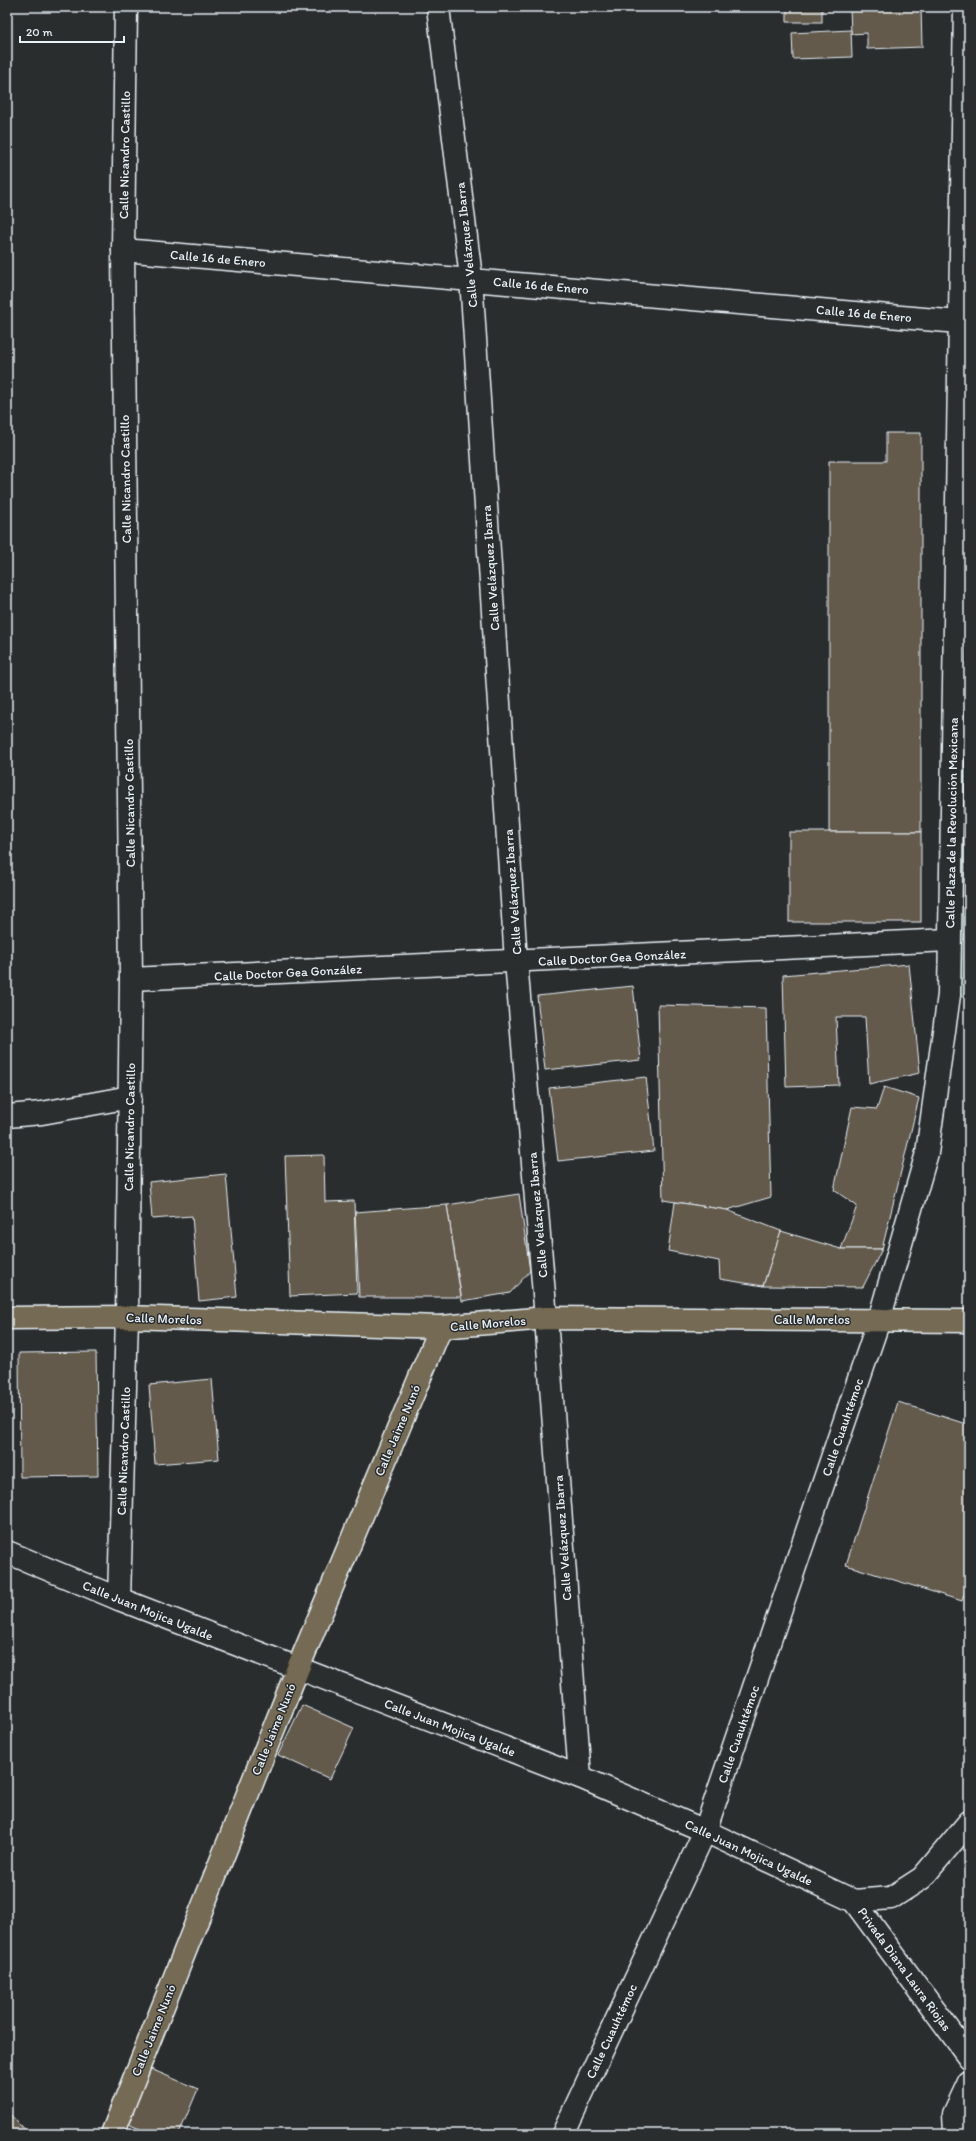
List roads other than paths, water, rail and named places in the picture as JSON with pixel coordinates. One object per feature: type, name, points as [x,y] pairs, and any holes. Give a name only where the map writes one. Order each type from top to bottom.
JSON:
[{"type":"main road","name":"Calle Morelos","points":[[7,1318],[127,1317],[441,1327],[546,1318],[969,1321]]},
{"type":"main road","name":"Calle Jaime Nunó","points":[[112,2134],[298,1668],[441,1327]]},
{"type":"street","name":"Calle Nicandro Castillo","points":[[119,1599],[127,1317],[131,979],[123,250],[126,7]]},
{"type":"street","name":"Calle Velázquez Ibarra","points":[[438,7],[471,278],[516,962],[546,1318],[580,1777]]},
{"type":"street","name":"Calle Plaza de la Revolución Mexicana","points":[[879,1320],[927,1153],[949,995],[965,7]]},
{"type":"street","name":"Calle 16 de Enero","points":[[123,250],[471,278],[959,322]]},
{"type":"street","name":"Calle Doctor Gea González","points":[[131,979],[516,962],[949,940]]},
{"type":"street","points":[[7,1116],[42,1113],[130,1097]]},
{"type":"street","name":"Calle Cuauhtémoc","points":[[563,2134],[705,1831],[879,1320]]},
{"type":"street","name":"Calle Juan Mojica Ugalde","points":[[7,1552],[119,1599],[580,1777],[705,1831],[854,1900],[891,1898],[922,1878],[969,1822]]},
{"type":"street","name":"Privada Diana Laura Riojas","points":[[854,1900],[969,2057]]},
{"type":"street","points":[[955,2134],[954,2114],[969,2082]]}]
